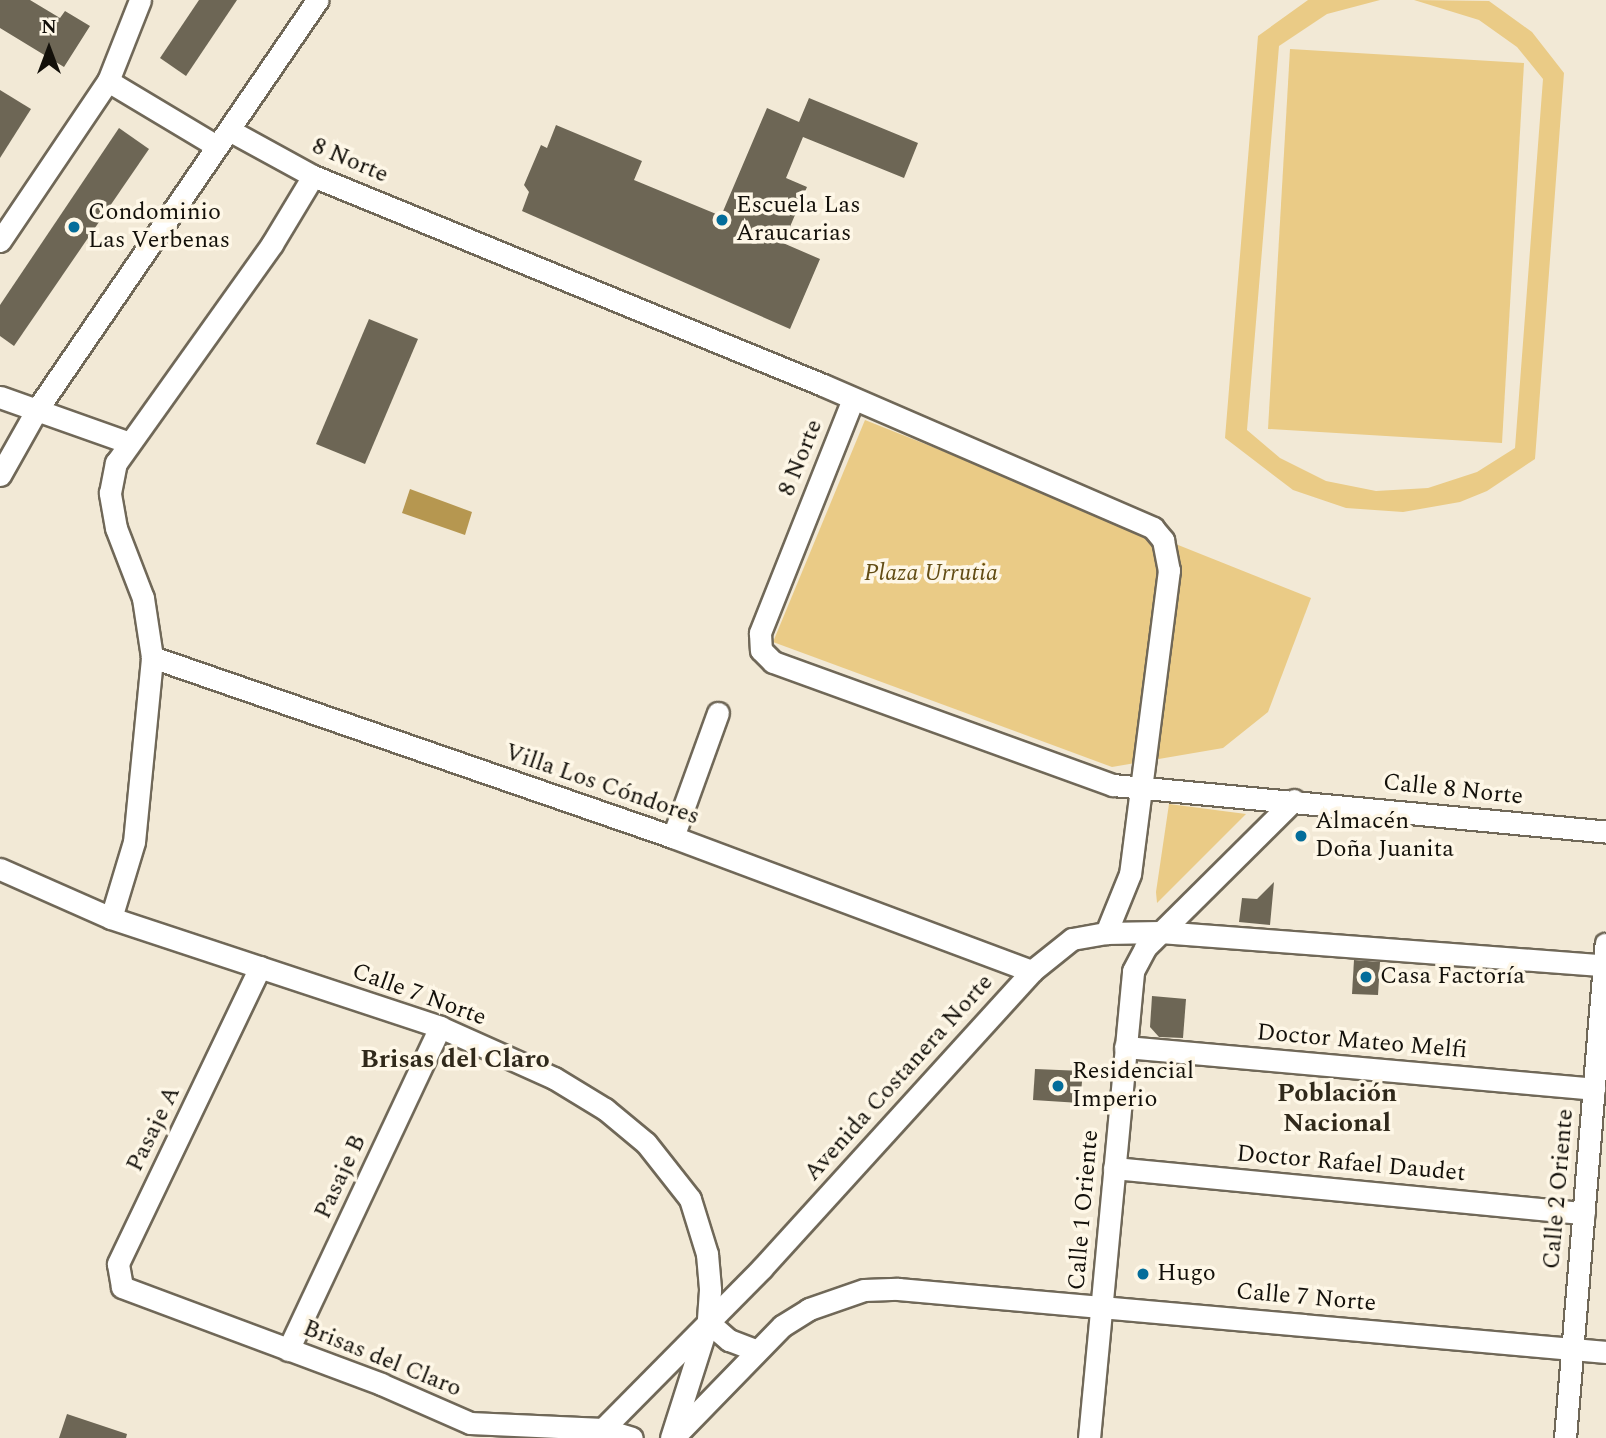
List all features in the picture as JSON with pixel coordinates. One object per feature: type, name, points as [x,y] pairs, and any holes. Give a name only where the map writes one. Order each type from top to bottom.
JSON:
[{"type":"street","points":[[0,241],[108,81],[140,0]]},
{"type":"street","points":[[0,475],[36,411],[317,0]]},
{"type":"street","name":"8 Norte","points":[[108,81],[222,137],[313,176],[853,400],[760,633],[761,650],[773,662],[1113,785],[1294,800]]},
{"type":"street","points":[[111,918],[134,842],[152,657],[143,598],[119,537],[110,492],[116,463],[127,442],[272,244],[313,176]]},
{"type":"street","points":[[0,397],[127,442]]},
{"type":"street","points":[[853,400],[1138,519],[1163,540],[1169,570],[1130,874],[1106,933]]},
{"type":"street","name":"Villa Los Cóndores","points":[[152,657],[673,837],[1032,971]]},
{"type":"street","points":[[673,837],[718,713]]},
{"type":"street","name":"Calle 8 Norte","points":[[1294,800],[1606,832]]},
{"type":"street","name":"Calle 1 Oriente","points":[[1089,1438],[1133,971],[1145,948],[1160,932],[1294,800]]},
{"type":"street","name":"Calle 7 Norte","points":[[0,869],[111,918],[440,1027],[554,1078],[605,1108],[646,1143],[676,1177],[694,1211],[707,1254],[708,1322]]},
{"type":"street","name":"Avenida Costanera Norte","points":[[598,1433],[708,1322],[1032,971],[1072,939],[1106,933],[1160,932],[1605,954]]},
{"type":"street","name":"Calle 2 Oriente","points":[[1565,1438],[1605,954]]},
{"type":"street","name":"Pasaje A","points":[[150,1299],[122,1287],[118,1264],[260,967]]},
{"type":"street","name":"Pasaje B","points":[[288,1350],[440,1027]]},
{"type":"street","name":"Doctor Mateo Melfi","points":[[1125,1047],[1594,1089]]},
{"type":"street","name":"Doctor Rafael Daudet","points":[[1114,1168],[1584,1213]]},
{"type":"street","name":"Calle 7 Norte","points":[[834,1299],[864,1290],[898,1289],[1606,1352]]},
{"type":"street","name":"Brisas del Claro","points":[[150,1299],[288,1350],[470,1423],[489,1427],[598,1433]]},
{"type":"street","name":"Avenida Costanera Norte","points":[[672,1438],[755,1350],[809,1309],[834,1299]]},
{"type":"street","points":[[708,1322],[729,1340],[755,1350]]},
{"type":"street","name":"Avenida Costanera Norte","points":[[672,1438],[708,1322]]},
{"type":"street","points":[[598,1433],[632,1438]]},
{"type":"green space","points":[[1308,0],[1380,0],[1327,14],[1279,46],[1247,430],[1280,458],[1326,481],[1376,491],[1428,488],[1477,472],[1515,448],[1543,79],[1517,47],[1479,20],[1414,0],[1489,1],[1532,32],[1564,73],[1535,459],[1487,491],[1460,502],[1403,512],[1346,508],[1293,490],[1225,438],[1258,36]]},
{"type":"green space","points":[[1290,49],[1524,63],[1502,443],[1268,429]]},
{"type":"green space","name":"Plaza Urrutia","points":[[865,420],[1311,598],[1268,712],[1223,748],[1112,767],[773,642]]},
{"type":"green space","points":[[1169,804],[1246,814],[1157,903],[1156,892]]},
{"type":"shaded area","points":[[410,489],[472,512],[465,535],[402,513]]},
{"type":"building","points":[[0,0],[30,0],[60,18],[65,11],[90,26],[64,67],[0,28]]},
{"type":"building","points":[[199,0],[237,0],[186,76],[160,58]]},
{"type":"building","points":[[0,90],[31,109],[0,158]]},
{"type":"building","points":[[809,98],[918,143],[904,178],[803,137],[786,178],[807,187],[783,243],[820,259],[790,329],[522,211],[529,192],[524,185],[541,145],[547,148],[556,125],[642,161],[634,180],[721,216],[767,108],[799,122]]},
{"type":"building","name":"Condominio Las Verbenas","points":[[119,128],[149,149],[14,346],[0,336],[0,305]]},
{"type":"building","points":[[369,319],[418,339],[365,464],[316,444]]},
{"type":"building","points":[[1274,882],[1270,925],[1239,922],[1242,898],[1257,899]]},
{"type":"building","name":"Casa Factoría","points":[[1354,960],[1380,962],[1378,995],[1352,994]]},
{"type":"building","points":[[1152,996],[1186,999],[1183,1038],[1159,1037],[1150,1027]]},
{"type":"building","name":"Residencial Imperio","points":[[1035,1069],[1083,1071],[1080,1103],[1033,1100]]},
{"type":"building","points":[[67,1414],[127,1434],[126,1438],[59,1438]]},
{"type":"place","name":"Escuela Las Araucarias","points":[[722,220]]},
{"type":"place","name":"Condominio Las Verbenas","points":[[74,227]]},
{"type":"place","name":"Almacén Doña Juanita","points":[[1301,836]]},
{"type":"place","name":"Casa Factoría","points":[[1366,977]]},
{"type":"place","name":"Residencial Imperio","points":[[1058,1086]]},
{"type":"place","name":"Hugo","points":[[1143,1274]]},
{"type":"district","name":"Brisas del Claro","points":[[455,1060]]},
{"type":"district","name":"Población Nacional","points":[[1337,1109]]}]
